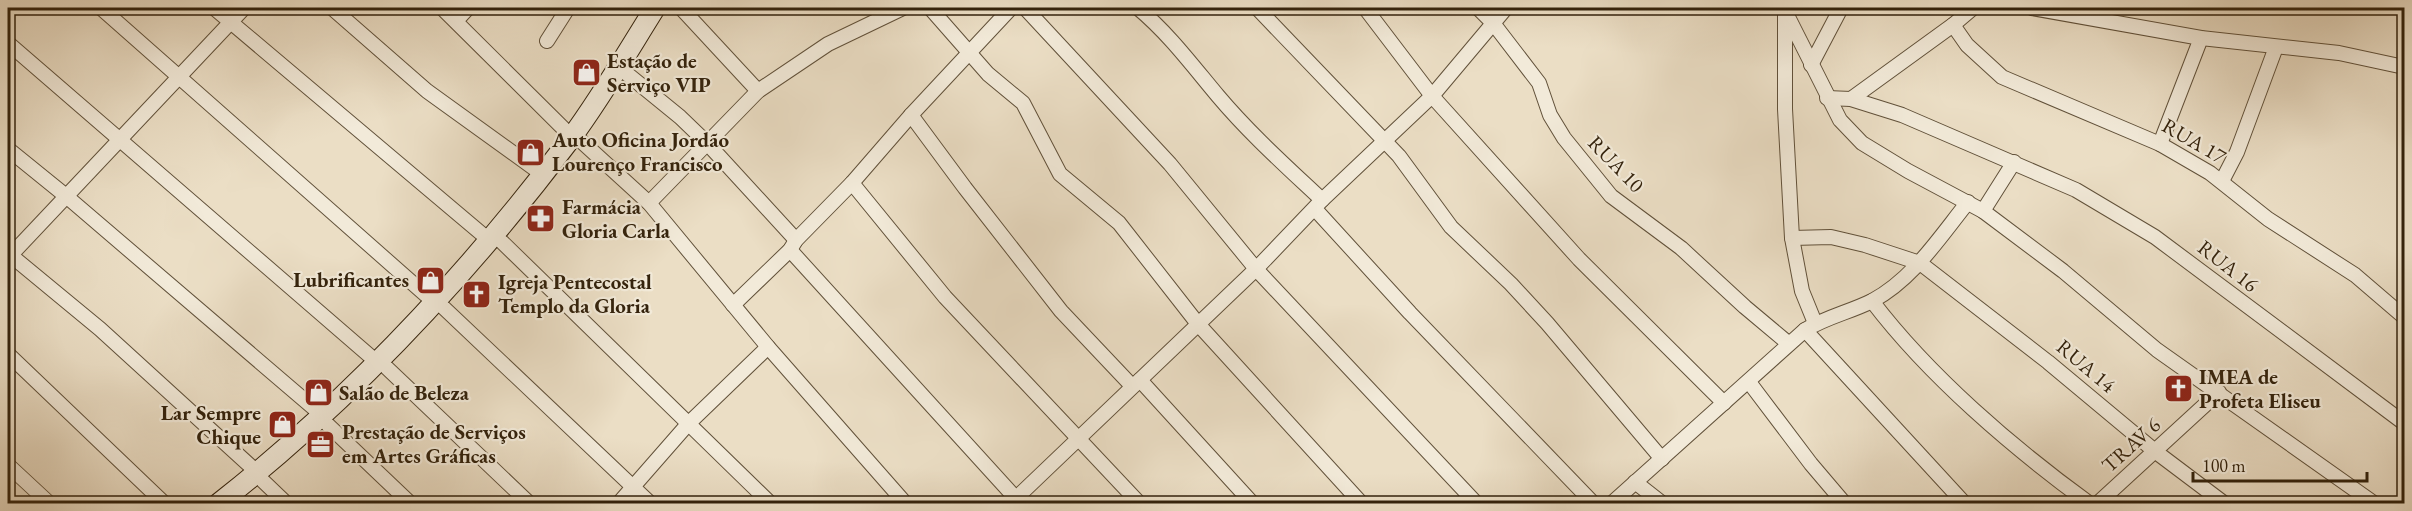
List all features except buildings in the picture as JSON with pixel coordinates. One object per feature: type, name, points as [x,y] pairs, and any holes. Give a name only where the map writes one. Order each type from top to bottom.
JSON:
[{"type":"main road","points":[[495,241],[542,174],[576,138],[655,8]]},
{"type":"main road","points":[[236,504],[261,477],[326,421],[382,365],[495,241],[626,73],[666,8]]},
{"type":"main road","points":[[218,504],[261,477]]},
{"type":"street","points":[[101,8],[439,305],[651,504]]},
{"type":"street","points":[[214,8],[495,241],[771,504]]},
{"type":"street","points":[[244,8],[121,140],[8,255],[100,329],[261,477],[287,504]]},
{"type":"street","points":[[332,8],[427,91],[542,174]]},
{"type":"street","points":[[442,8],[576,138],[649,203],[768,347],[906,504]]},
{"type":"street","points":[[456,21],[468,8]]},
{"type":"street","points":[[547,41],[567,8]]},
{"type":"street","points":[[681,8],[758,91]]},
{"type":"street","points":[[649,203],[758,91],[828,44],[903,8]]},
{"type":"street","points":[[930,8],[988,74],[1023,104],[1060,174],[1119,223],[1198,324],[1362,504]]},
{"type":"street","points":[[733,305],[852,183],[911,114],[1011,8]]},
{"type":"street","points":[[1025,8],[1170,164],[1256,269],[1477,504]]},
{"type":"street","points":[[1138,8],[1162,28],[1219,97],[1318,205],[1410,313],[1594,504]]},
{"type":"street","points":[[1257,8],[1383,142],[1399,156],[1451,227],[1511,284],[1547,323],[1662,459]]},
{"type":"street","points":[[1365,8],[1432,96],[1580,259],[1724,403]]},
{"type":"street","name":"RUA 10","points":[[1478,8],[1493,23],[1539,83],[1550,115],[1564,138],[1611,196],[1682,248],[1745,307],[1788,343]]},
{"type":"street","points":[[626,73],[680,117],[707,143],[1015,502],[1078,438],[1256,269],[1318,205],[1432,96],[1506,8]]},
{"type":"street","points":[[1811,65],[1841,8]]},
{"type":"street","points":[[1851,99],[1973,8]]},
{"type":"street","points":[[2032,8],[2201,38],[2339,52],[2404,67]]},
{"type":"street","points":[[1785,10],[1827,98],[1840,120],[1862,143],[1908,171],[1983,211],[2063,271],[2157,350],[2375,504]]},
{"type":"street","points":[[1785,10],[1784,88],[1792,238],[1795,264],[1810,327],[1965,504]]},
{"type":"street","name":"RUA 17","points":[[1953,25],[1967,45],[2002,77],[2160,144],[2222,181],[2268,219],[2355,275],[2404,316]]},
{"type":"street","points":[[2160,144],[2201,38]]},
{"type":"street","points":[[8,43],[382,365],[530,504]]},
{"type":"street","points":[[2222,181],[2237,152],[2276,47]]},
{"type":"street","name":"RUA 16","points":[[1827,98],[1851,99],[1902,116],[2076,190],[2155,237],[2404,423]]},
{"type":"street","points":[[911,114],[965,188],[1061,311],[1136,383],[1253,504]]},
{"type":"street","points":[[8,149],[66,196],[326,421],[411,504]]},
{"type":"street","points":[[1983,211],[2014,162]]},
{"type":"street","points":[[852,183],[945,297],[1140,504]]},
{"type":"street","points":[[1611,504],[1749,382],[1788,343],[1810,327],[1872,301],[1898,282],[1920,263],[1968,202]]},
{"type":"street","name":"RUA 14","points":[[1792,238],[1831,237],[1920,263],[2048,362],[2156,452],[2225,504]]},
{"type":"street","points":[[1872,301],[1898,334],[1930,367],[2029,456],[2090,504]]},
{"type":"street","points":[[618,504],[688,424],[768,347]]},
{"type":"street","points":[[8,354],[165,504]]},
{"type":"street","points":[[1749,382],[1810,464],[1845,504]]},
{"type":"street","name":"TRAV 6","points":[[2097,504],[2219,392]]},
{"type":"street","points":[[8,465],[50,504]]},
{"type":"street","points":[[1635,482],[1663,504]]},
{"type":"place","name":"Estação de Serviço VIP","points":[[586,73]]},
{"type":"place","name":"Auto Oficina Jordão Lourenço Francisco","points":[[531,152]]},
{"type":"place","name":"Farmácia Gloria Carla","points":[[541,219]]},
{"type":"place","name":"Lubrificantes","points":[[430,280]]},
{"type":"place","name":"Igreja Pentecostal Templo da Gloria","points":[[477,294]]},
{"type":"place","name":"IMEA de Profeta Eliseu","points":[[2178,389]]},
{"type":"place","name":"Salão de Beleza","points":[[318,393]]},
{"type":"place","name":"Lar Sempre Chique","points":[[282,425]]},
{"type":"place","name":"Prestação de Serviços em Artes Gráficas","points":[[321,444]]}]
